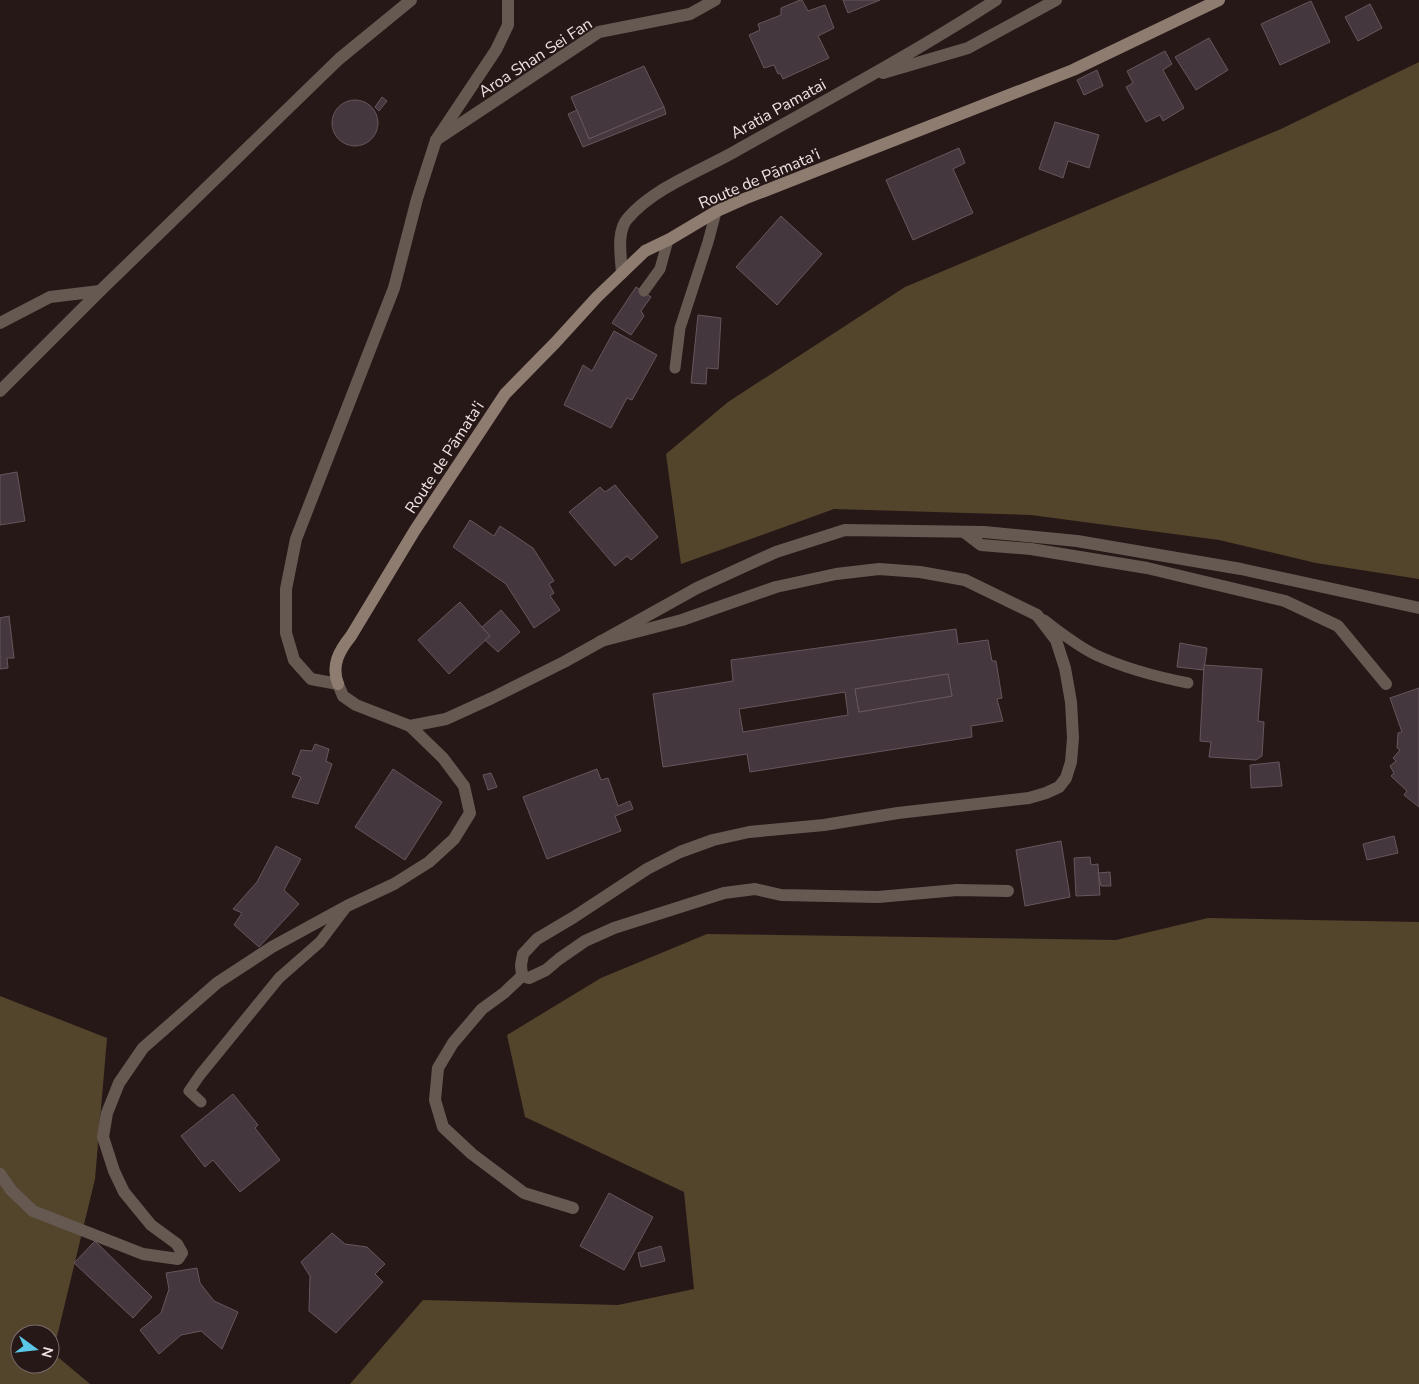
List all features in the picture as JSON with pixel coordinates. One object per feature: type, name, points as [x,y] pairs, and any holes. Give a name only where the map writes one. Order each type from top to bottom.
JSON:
[{"type":"main road","name":"Route de Pāmata'i","points":[[338,684],[334,675],[339,651],[354,630],[415,530],[505,394],[555,343],[597,296],[645,251],[716,212],[744,199],[1073,70],[1219,0]]},
{"type":"street","points":[[0,391],[100,291],[339,60],[411,0]]},
{"type":"street","points":[[0,1174],[11,1190],[32,1211],[143,1254],[178,1259],[182,1254],[177,1244],[151,1225],[124,1192],[114,1171],[103,1137],[106,1113],[119,1083],[143,1048],[217,983],[272,947],[347,906],[394,884],[429,862],[454,839],[470,813],[464,786],[443,758],[410,726],[356,705],[342,696],[338,684],[311,679],[294,660],[286,633],[286,589],[296,539],[394,288],[417,199],[436,140],[496,50],[508,25],[508,0]]},
{"type":"street","name":"Aroa Shan Sei Fan","points":[[436,140],[599,32],[690,14],[714,0]]},
{"type":"street","name":"Aratia Pamatai","points":[[622,273],[619,240],[626,219],[645,202],[672,185],[713,164],[932,40],[996,0]]},
{"type":"street","points":[[862,80],[968,48],[1056,0]]},
{"type":"street","points":[[0,323],[50,296],[100,291]]},
{"type":"street","points":[[410,726],[446,719],[556,666],[697,588],[776,552],[845,530],[984,532],[1077,541],[1241,569],[1419,608]]},
{"type":"street","points":[[964,532],[980,545],[1031,549],[1147,568],[1285,601],[1338,626],[1386,684]]},
{"type":"street","points":[[522,976],[523,954],[537,939],[647,869],[680,852],[713,840],[750,832],[824,825],[1029,798],[1058,787],[1066,778],[1071,762],[1073,738],[1071,702],[1065,668],[1056,640],[1037,614],[965,580],[920,572],[879,569],[836,574],[776,587],[682,620],[601,642]]},
{"type":"street","points":[[522,976],[529,978],[546,970],[585,941],[614,928],[724,893],[755,889],[781,895],[878,897],[957,890],[1008,890]]},
{"type":"street","points":[[522,976],[504,993],[482,1009],[453,1043],[438,1068],[435,1100],[443,1127],[472,1154],[524,1194],[573,1208]]},
{"type":"lane","points":[[675,368],[680,328],[716,212]]},
{"type":"lane","points":[[644,291],[660,268],[668,240]]},
{"type":"lane","points":[[1037,614],[1060,632],[1095,654],[1156,676],[1188,683]]},
{"type":"lane","points":[[201,1102],[188,1091],[279,978],[320,942],[347,906]]},
{"type":"shaded area","points":[[1419,62],[1419,579],[1316,563],[1219,540],[1031,515],[834,509],[681,564],[666,454],[728,402],[905,287],[1281,129]]},
{"type":"shaded area","points":[[1208,918],[1419,922],[1419,1384],[350,1384],[423,1300],[618,1305],[694,1289],[684,1192],[525,1117],[507,1035],[601,978],[707,934],[1116,940]]},
{"type":"shaded area","points":[[0,996],[107,1038],[95,1179],[60,1324],[10,1324],[10,1374],[60,1374],[60,1359],[90,1384],[0,1384]]},
{"type":"building","points":[[802,0],[808,11],[825,5],[834,28],[818,36],[829,58],[783,79],[780,73],[778,74],[774,65],[764,68],[749,35],[760,30],[758,24],[781,15],[781,8]]},
{"type":"building","points":[[843,0],[880,0],[848,13]]},
{"type":"building","points":[[1311,1],[1330,42],[1280,65],[1261,24]]},
{"type":"building","points":[[1370,4],[1382,28],[1358,41],[1345,17]]},
{"type":"building","points":[[1209,38],[1228,70],[1196,90],[1175,57]]},
{"type":"building","points":[[1165,51],[1172,64],[1163,70],[1184,108],[1163,121],[1160,115],[1146,122],[1126,87],[1133,83],[1127,71]]},
{"type":"building","points":[[644,66],[664,107],[589,139],[571,97]]},
{"type":"building","points":[[1097,70],[1103,86],[1084,95],[1077,80]]},
{"type":"building","points":[[382,97],[387,101],[379,111],[375,107]]},
{"type":"building","points":[[350,100],[360,100],[374,110],[378,123],[374,136],[368,142],[360,146],[350,146],[336,136],[332,128],[332,118],[342,104]]},
{"type":"building","points":[[664,107],[666,114],[583,147],[568,114],[577,110],[589,139]]},
{"type":"building","points":[[1055,122],[1099,135],[1089,168],[1068,161],[1063,178],[1039,169]]},
{"type":"building","points":[[959,148],[965,163],[953,169],[973,213],[913,240],[886,180]]},
{"type":"building","points":[[781,216],[822,254],[777,305],[736,267]]},
{"type":"building","points":[[636,287],[651,297],[641,311],[644,316],[631,335],[612,323]]},
{"type":"building","points":[[698,315],[721,318],[718,369],[707,368],[706,384],[691,383]]},
{"type":"building","points":[[614,331],[657,355],[632,400],[627,398],[611,428],[564,405],[583,365],[592,371]]},
{"type":"building","points":[[17,472],[25,521],[0,525],[0,475]]},
{"type":"building","points":[[615,485],[658,537],[631,560],[627,556],[615,566],[569,512],[600,487],[605,492]]},
{"type":"building","points":[[470,520],[494,536],[500,526],[533,548],[554,581],[549,584],[554,593],[550,596],[560,610],[534,628],[506,584],[453,547]]},
{"type":"building","points":[[460,602],[490,636],[449,674],[418,640]]},
{"type":"building","points":[[501,610],[520,632],[498,652],[485,640],[490,636],[482,627]]},
{"type":"building","points":[[9,616],[14,658],[7,658],[8,668],[0,669],[0,618]]},
{"type":"building","points":[[956,629],[958,644],[988,640],[992,661],[996,661],[1002,698],[997,699],[1003,721],[971,726],[972,737],[750,772],[747,754],[663,767],[653,694],[733,681],[731,660]],"holes":[[[948,674],[952,696],[859,712],[855,689]],[[845,692],[848,715],[743,732],[739,709]]]},
{"type":"building","points":[[1180,643],[1207,648],[1204,670],[1177,667]]},
{"type":"building","points":[[1204,665],[1262,669],[1258,721],[1264,722],[1262,756],[1256,760],[1209,757],[1211,742],[1200,741]]},
{"type":"building","points":[[948,674],[952,696],[859,712],[855,689]]},
{"type":"building","points":[[1419,688],[1419,807],[1404,795],[1407,791],[1391,776],[1394,773],[1390,766],[1396,761],[1393,758],[1400,750],[1397,748],[1398,733],[1402,732],[1390,698]]},
{"type":"building","points":[[315,744],[329,749],[326,761],[332,764],[318,804],[292,797],[301,777],[292,774],[301,750],[312,751]]},
{"type":"building","points":[[1279,762],[1282,786],[1251,788],[1250,765]]},
{"type":"building","points":[[393,769],[442,802],[405,860],[355,827]]},
{"type":"building","points":[[597,769],[601,780],[608,778],[618,806],[630,801],[633,809],[615,816],[621,831],[547,859],[523,797]]},
{"type":"building","points":[[491,773],[497,787],[488,790],[483,775]]},
{"type":"building","points":[[1394,836],[1398,853],[1367,860],[1363,844]]},
{"type":"building","points":[[1061,841],[1070,897],[1025,906],[1016,850]]},
{"type":"building","points":[[276,846],[301,859],[284,890],[299,904],[259,947],[234,925],[242,913],[233,909],[257,882]]},
{"type":"building","points":[[1090,857],[1091,865],[1098,864],[1100,895],[1076,896],[1074,858]]},
{"type":"building","points":[[1110,872],[1111,886],[1101,886],[1098,873]]},
{"type":"building","points":[[233,1094],[258,1125],[255,1128],[280,1160],[240,1192],[213,1160],[205,1167],[181,1136]]},
{"type":"building","points":[[609,1193],[653,1217],[624,1270],[580,1246]]},
{"type":"building","points":[[332,1233],[345,1244],[367,1247],[385,1264],[375,1274],[383,1282],[336,1333],[309,1311],[310,1276],[301,1262]]},
{"type":"building","points":[[95,1241],[152,1297],[133,1318],[74,1263]]},
{"type":"building","points":[[661,1246],[665,1261],[641,1267],[638,1253]]},
{"type":"building","points":[[197,1268],[200,1283],[214,1301],[238,1312],[222,1349],[201,1331],[181,1335],[159,1354],[140,1330],[161,1313],[169,1289],[166,1273]]}]
